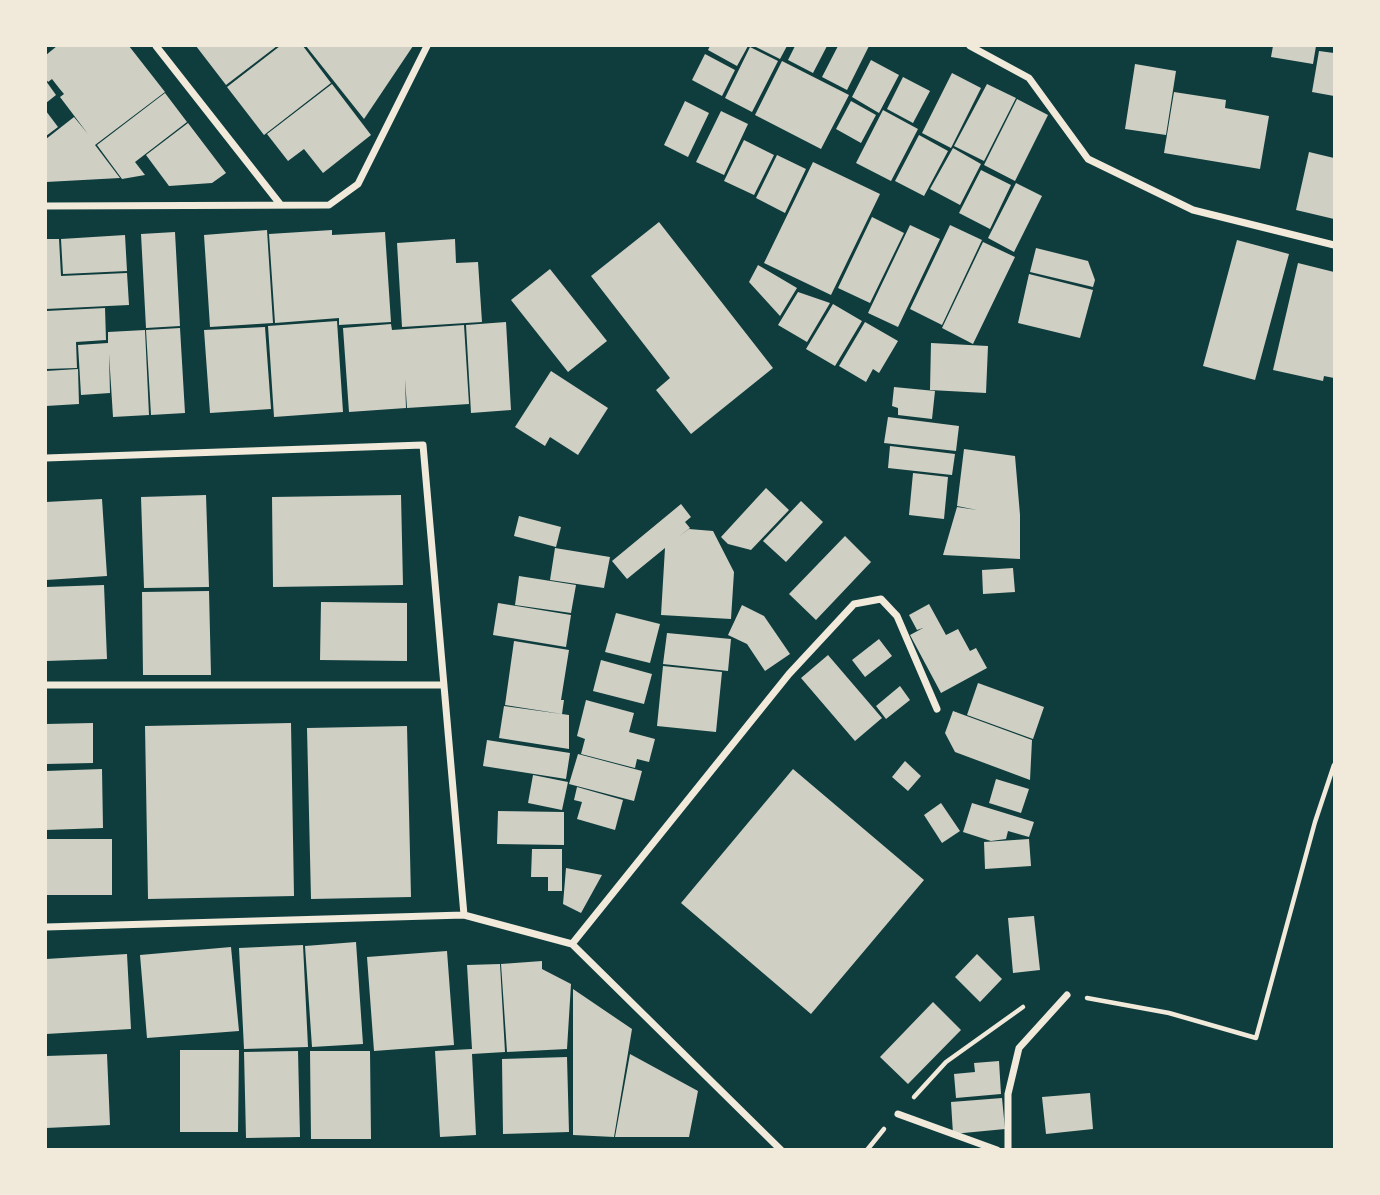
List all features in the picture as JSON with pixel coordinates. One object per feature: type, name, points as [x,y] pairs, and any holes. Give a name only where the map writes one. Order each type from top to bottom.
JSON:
[{"type":"street","points":[[156,46],[280,204]]},
{"type":"street","points":[[46,206],[329,205],[358,184],[427,46]]},
{"type":"street","points":[[970,46],[1028,78],[1088,159],[1193,210],[1335,245]]},
{"type":"street","points":[[46,458],[423,445],[464,915]]},
{"type":"street","points":[[572,944],[789,674],[853,604],[881,599],[897,616],[937,709]]},
{"type":"street","points":[[46,685],[444,685]]},
{"type":"street","points":[[46,927],[464,915],[572,944],[781,1150]]},
{"type":"street","points":[[1009,1150],[1008,1094],[1019,1048],[1067,995]]},
{"type":"street","points":[[898,1114],[997,1150]]},
{"type":"path","points":[[1256,1038],[1315,822],[1335,765]]},
{"type":"building","points":[[57,46],[129,46],[165,92],[95,145],[120,178],[46,182],[46,139],[74,117],[88,134],[60,97],[64,94],[52,79],[48,82],[46,79],[46,55]]},
{"type":"building","points":[[196,46],[277,46],[226,85]]},
{"type":"building","points":[[280,46],[303,46],[331,83],[264,135],[227,87]]},
{"type":"building","points":[[306,46],[413,46],[364,119]]},
{"type":"building","points":[[710,46],[748,46],[737,66],[708,50]]},
{"type":"building","points":[[754,46],[787,46],[780,59]]},
{"type":"building","points":[[795,46],[827,46],[813,73],[788,60]]},
{"type":"building","points":[[838,46],[869,46],[847,90],[822,77]]},
{"type":"building","points":[[1273,46],[1316,46],[1313,64],[1271,57]]},
{"type":"building","points":[[750,47],[778,61],[752,112],[725,98]]},
{"type":"building","points":[[1319,51],[1334,53],[1334,96],[1312,92]]},
{"type":"building","points":[[705,54],[735,70],[722,96],[692,80]]},
{"type":"building","points":[[871,60],[899,75],[879,113],[852,97]]},
{"type":"building","points":[[782,61],[849,95],[821,149],[755,115]]},
{"type":"building","points":[[1135,64],[1176,71],[1166,135],[1125,129]]},
{"type":"building","points":[[952,73],[981,88],[951,148],[922,133]]},
{"type":"building","points":[[903,77],[930,91],[913,123],[887,109]]},
{"type":"building","points":[[46,81],[56,95],[46,103]]},
{"type":"building","points":[[332,84],[371,135],[323,173],[304,149],[288,161],[267,134]]},
{"type":"building","points":[[987,84],[1016,98],[984,161],[954,146]]},
{"type":"building","points":[[1174,92],[1226,100],[1225,108],[1269,116],[1260,169],[1164,153]]},
{"type":"building","points":[[165,93],[187,122],[135,162],[145,175],[122,179],[97,145]]},
{"type":"building","points":[[1017,99],[1048,115],[1015,181],[984,165]]},
{"type":"building","points":[[685,101],[709,113],[688,157],[664,145]]},
{"type":"building","points":[[851,101],[876,115],[861,143],[836,129]]},
{"type":"building","points":[[883,110],[918,129],[891,181],[856,163]]},
{"type":"building","points":[[46,111],[58,127],[46,136]]},
{"type":"building","points":[[721,111],[748,124],[724,175],[696,162]]},
{"type":"building","points":[[188,123],[226,173],[212,183],[169,186],[146,155]]},
{"type":"building","points":[[919,135],[948,151],[924,196],[895,181]]},
{"type":"building","points":[[744,140],[774,155],[754,195],[724,181]]},
{"type":"building","points":[[953,148],[981,164],[960,205],[930,189]]},
{"type":"building","points":[[1309,152],[1334,158],[1334,219],[1296,210]]},
{"type":"building","points":[[777,155],[806,169],[785,213],[756,198]]},
{"type":"building","points":[[813,162],[880,194],[831,295],[764,263]]},
{"type":"building","points":[[981,170],[1011,185],[990,229],[959,213]]},
{"type":"building","points":[[1016,183],[1042,196],[1014,252],[988,238]]},
{"type":"building","points":[[872,217],[904,233],[870,303],[838,288]]},
{"type":"building","points":[[659,222],[773,368],[691,434],[656,390],[670,378],[591,276]]},
{"type":"building","points":[[910,225],[940,239],[898,327],[868,313]]},
{"type":"building","points":[[950,225],[982,240],[942,325],[910,309]]},
{"type":"building","points":[[267,230],[273,323],[210,327],[204,235]]},
{"type":"building","points":[[332,230],[332,235],[385,232],[391,322],[339,325],[339,318],[275,323],[269,234]]},
{"type":"building","points":[[175,232],[180,326],[146,328],[141,234]]},
{"type":"building","points":[[125,235],[127,271],[63,274],[61,239]]},
{"type":"building","points":[[46,239],[59,239],[61,276],[127,273],[129,305],[46,309]]},
{"type":"building","points":[[455,239],[456,263],[478,262],[482,322],[402,327],[397,243]]},
{"type":"building","points":[[1237,240],[1289,254],[1255,380],[1203,366]]},
{"type":"building","points":[[983,242],[1015,257],[973,344],[942,328]]},
{"type":"building","points":[[1036,248],[1088,261],[1095,280],[1093,287],[1030,272]]},
{"type":"building","points":[[1298,263],[1334,272],[1334,378],[1324,376],[1323,381],[1273,370]]},
{"type":"building","points":[[758,265],[797,288],[780,316],[749,282]]},
{"type":"building","points":[[550,269],[607,341],[568,372],[511,300]]},
{"type":"building","points":[[1029,274],[1093,290],[1080,338],[1018,323]]},
{"type":"building","points":[[798,292],[830,303],[807,342],[778,325]]},
{"type":"building","points":[[833,304],[862,321],[835,366],[806,349]]},
{"type":"building","points":[[105,308],[106,340],[76,342],[77,368],[46,369],[46,311]]},
{"type":"building","points":[[337,321],[343,412],[274,417],[268,326]]},
{"type":"building","points":[[506,322],[511,410],[471,413],[466,325]]},
{"type":"building","points":[[865,322],[898,341],[879,373],[873,369],[866,382],[839,366]]},
{"type":"building","points":[[391,324],[392,330],[464,325],[469,404],[407,408],[405,379],[406,408],[349,412],[343,328]]},
{"type":"building","points":[[265,327],[271,409],[210,413],[204,330]]},
{"type":"building","points":[[180,328],[185,413],[151,415],[146,330]]},
{"type":"building","points":[[145,330],[149,415],[113,417],[109,354],[110,393],[81,395],[78,345],[108,343],[108,332]]},
{"type":"building","points":[[931,343],[988,346],[986,393],[930,390]]},
{"type":"building","points":[[78,369],[79,404],[46,406],[46,371]]},
{"type":"building","points":[[551,371],[608,408],[578,455],[550,437],[545,446],[515,427]]},
{"type":"building","points":[[894,387],[935,391],[932,419],[898,415],[898,408],[892,406]]},
{"type":"building","points":[[888,417],[959,426],[956,451],[884,443]]},
{"type":"building","points":[[890,446],[955,454],[952,475],[888,468]]},
{"type":"building","points":[[964,449],[1015,456],[1020,515],[1020,559],[943,555],[957,507],[977,510],[957,506]]},
{"type":"building","points":[[913,473],[948,477],[944,519],[909,515]]},
{"type":"building","points":[[766,488],[789,510],[751,550],[728,544],[721,537]]},
{"type":"building","points":[[206,495],[209,587],[144,588],[141,497]]},
{"type":"building","points":[[401,495],[403,585],[273,587],[272,497]]},
{"type":"building","points":[[102,499],[107,576],[46,580],[46,502]]},
{"type":"building","points":[[801,501],[823,522],[786,562],[763,541]]},
{"type":"building","points":[[681,504],[691,517],[685,522],[690,528],[678,537],[689,529],[713,531],[734,572],[731,619],[661,615],[665,548],[627,579],[612,561]]},
{"type":"building","points":[[519,516],[561,527],[556,547],[514,536]]},
{"type":"building","points":[[845,536],[871,562],[816,620],[789,594]]},
{"type":"building","points":[[555,548],[610,557],[604,588],[550,580]]},
{"type":"building","points":[[1013,568],[1015,592],[983,594],[982,570]]},
{"type":"building","points":[[519,576],[576,585],[571,613],[515,605]]},
{"type":"building","points":[[104,585],[107,659],[46,661],[46,587]]},
{"type":"building","points":[[209,591],[211,675],[143,675],[142,592]]},
{"type":"building","points":[[321,602],[407,603],[407,661],[320,660]]},
{"type":"building","points":[[498,603],[571,615],[566,647],[493,635]]},
{"type":"building","points":[[929,604],[946,635],[958,629],[970,651],[976,648],[987,668],[941,693],[910,635],[923,628],[917,630],[909,615]]},
{"type":"building","points":[[742,605],[764,616],[790,654],[765,671],[747,644],[728,635]]},
{"type":"building","points":[[616,613],[660,624],[650,663],[605,652]]},
{"type":"building","points":[[667,633],[731,639],[728,671],[663,664]]},
{"type":"building","points":[[879,639],[892,656],[865,677],[852,660]]},
{"type":"building","points":[[514,641],[569,650],[561,700],[564,700],[562,714],[505,705]]},
{"type":"building","points":[[828,655],[882,718],[855,741],[801,678]]},
{"type":"building","points":[[601,660],[652,674],[644,704],[593,691]]},
{"type":"building","points":[[663,666],[722,672],[716,732],[657,726]]},
{"type":"building","points":[[978,683],[1044,707],[1033,739],[967,715]]},
{"type":"building","points":[[900,686],[910,700],[886,719],[876,706]]},
{"type":"building","points":[[586,700],[634,713],[629,732],[655,739],[649,762],[637,759],[635,768],[581,754],[585,739],[577,736]]},
{"type":"building","points":[[504,706],[569,715],[569,749],[499,738]]},
{"type":"building","points":[[953,711],[1032,740],[1030,780],[955,752],[945,733]]},
{"type":"building","points":[[93,723],[93,763],[46,764],[46,724]]},
{"type":"building","points":[[291,723],[294,896],[148,899],[145,726]]},
{"type":"building","points":[[407,726],[411,897],[311,899],[307,728]]},
{"type":"building","points":[[487,740],[570,753],[566,779],[483,766]]},
{"type":"building","points":[[578,754],[642,771],[634,801],[569,784]]},
{"type":"building","points":[[905,761],[921,776],[908,791],[892,777]]},
{"type":"building","points":[[102,769],[103,828],[46,830],[46,771]]},
{"type":"building","points":[[793,769],[924,880],[811,1014],[681,903]]},
{"type":"building","points":[[533,775],[568,782],[562,810],[528,803]]},
{"type":"building","points":[[996,779],[1029,789],[1021,813],[989,803]]},
{"type":"building","points":[[577,787],[623,800],[615,830],[577,819],[582,802],[574,800]]},
{"type":"building","points":[[941,803],[960,831],[942,843],[924,815]]},
{"type":"building","points":[[972,803],[1034,822],[1029,837],[1008,831],[1006,839],[991,841],[963,832]]},
{"type":"building","points":[[498,811],[564,812],[564,845],[497,844]]},
{"type":"building","points":[[46,839],[112,839],[112,895],[46,895]]},
{"type":"building","points":[[1029,839],[1031,866],[985,869],[984,842]]},
{"type":"building","points":[[532,849],[562,849],[562,891],[548,891],[548,877],[531,877]]},
{"type":"building","points":[[566,868],[602,875],[581,913],[563,904]]},
{"type":"building","points":[[1034,916],[1040,970],[1013,973],[1008,918]]},
{"type":"building","points":[[356,942],[363,1044],[312,1047],[305,946]]},
{"type":"building","points":[[303,945],[308,1047],[244,1049],[239,948]]},
{"type":"building","points":[[231,947],[239,1031],[147,1038],[140,955]]},
{"type":"building","points":[[447,951],[454,1045],[374,1051],[367,957]]},
{"type":"building","points":[[127,954],[131,1029],[46,1034],[46,959]]},
{"type":"building","points":[[977,954],[1002,979],[980,1002],[955,977]]},
{"type":"building","points":[[542,961],[542,969],[571,984],[567,1049],[507,1052],[501,964]]},
{"type":"building","points":[[500,964],[505,1052],[472,1054],[476,1135],[440,1137],[435,1051],[472,1049],[467,965]]},
{"type":"building","points":[[573,989],[632,1029],[614,1137],[573,1135]]},
{"type":"building","points":[[933,1002],[961,1030],[908,1084],[880,1057]]},
{"type":"building","points":[[180,1050],[239,1050],[238,1132],[180,1132]]},
{"type":"building","points":[[298,1051],[300,1137],[246,1138],[244,1052]]},
{"type":"building","points":[[310,1051],[370,1051],[371,1139],[311,1139]]},
{"type":"building","points":[[107,1054],[110,1125],[46,1128],[46,1056]]},
{"type":"building","points":[[630,1054],[698,1091],[689,1137],[615,1137]]},
{"type":"building","points":[[567,1057],[569,1132],[503,1134],[502,1059]]},
{"type":"building","points":[[999,1061],[1001,1094],[956,1098],[954,1074],[975,1072],[974,1063]]},
{"type":"building","points":[[1090,1093],[1093,1129],[1046,1134],[1042,1097]]},
{"type":"building","points":[[1002,1098],[1005,1129],[953,1134],[951,1102]]}]
